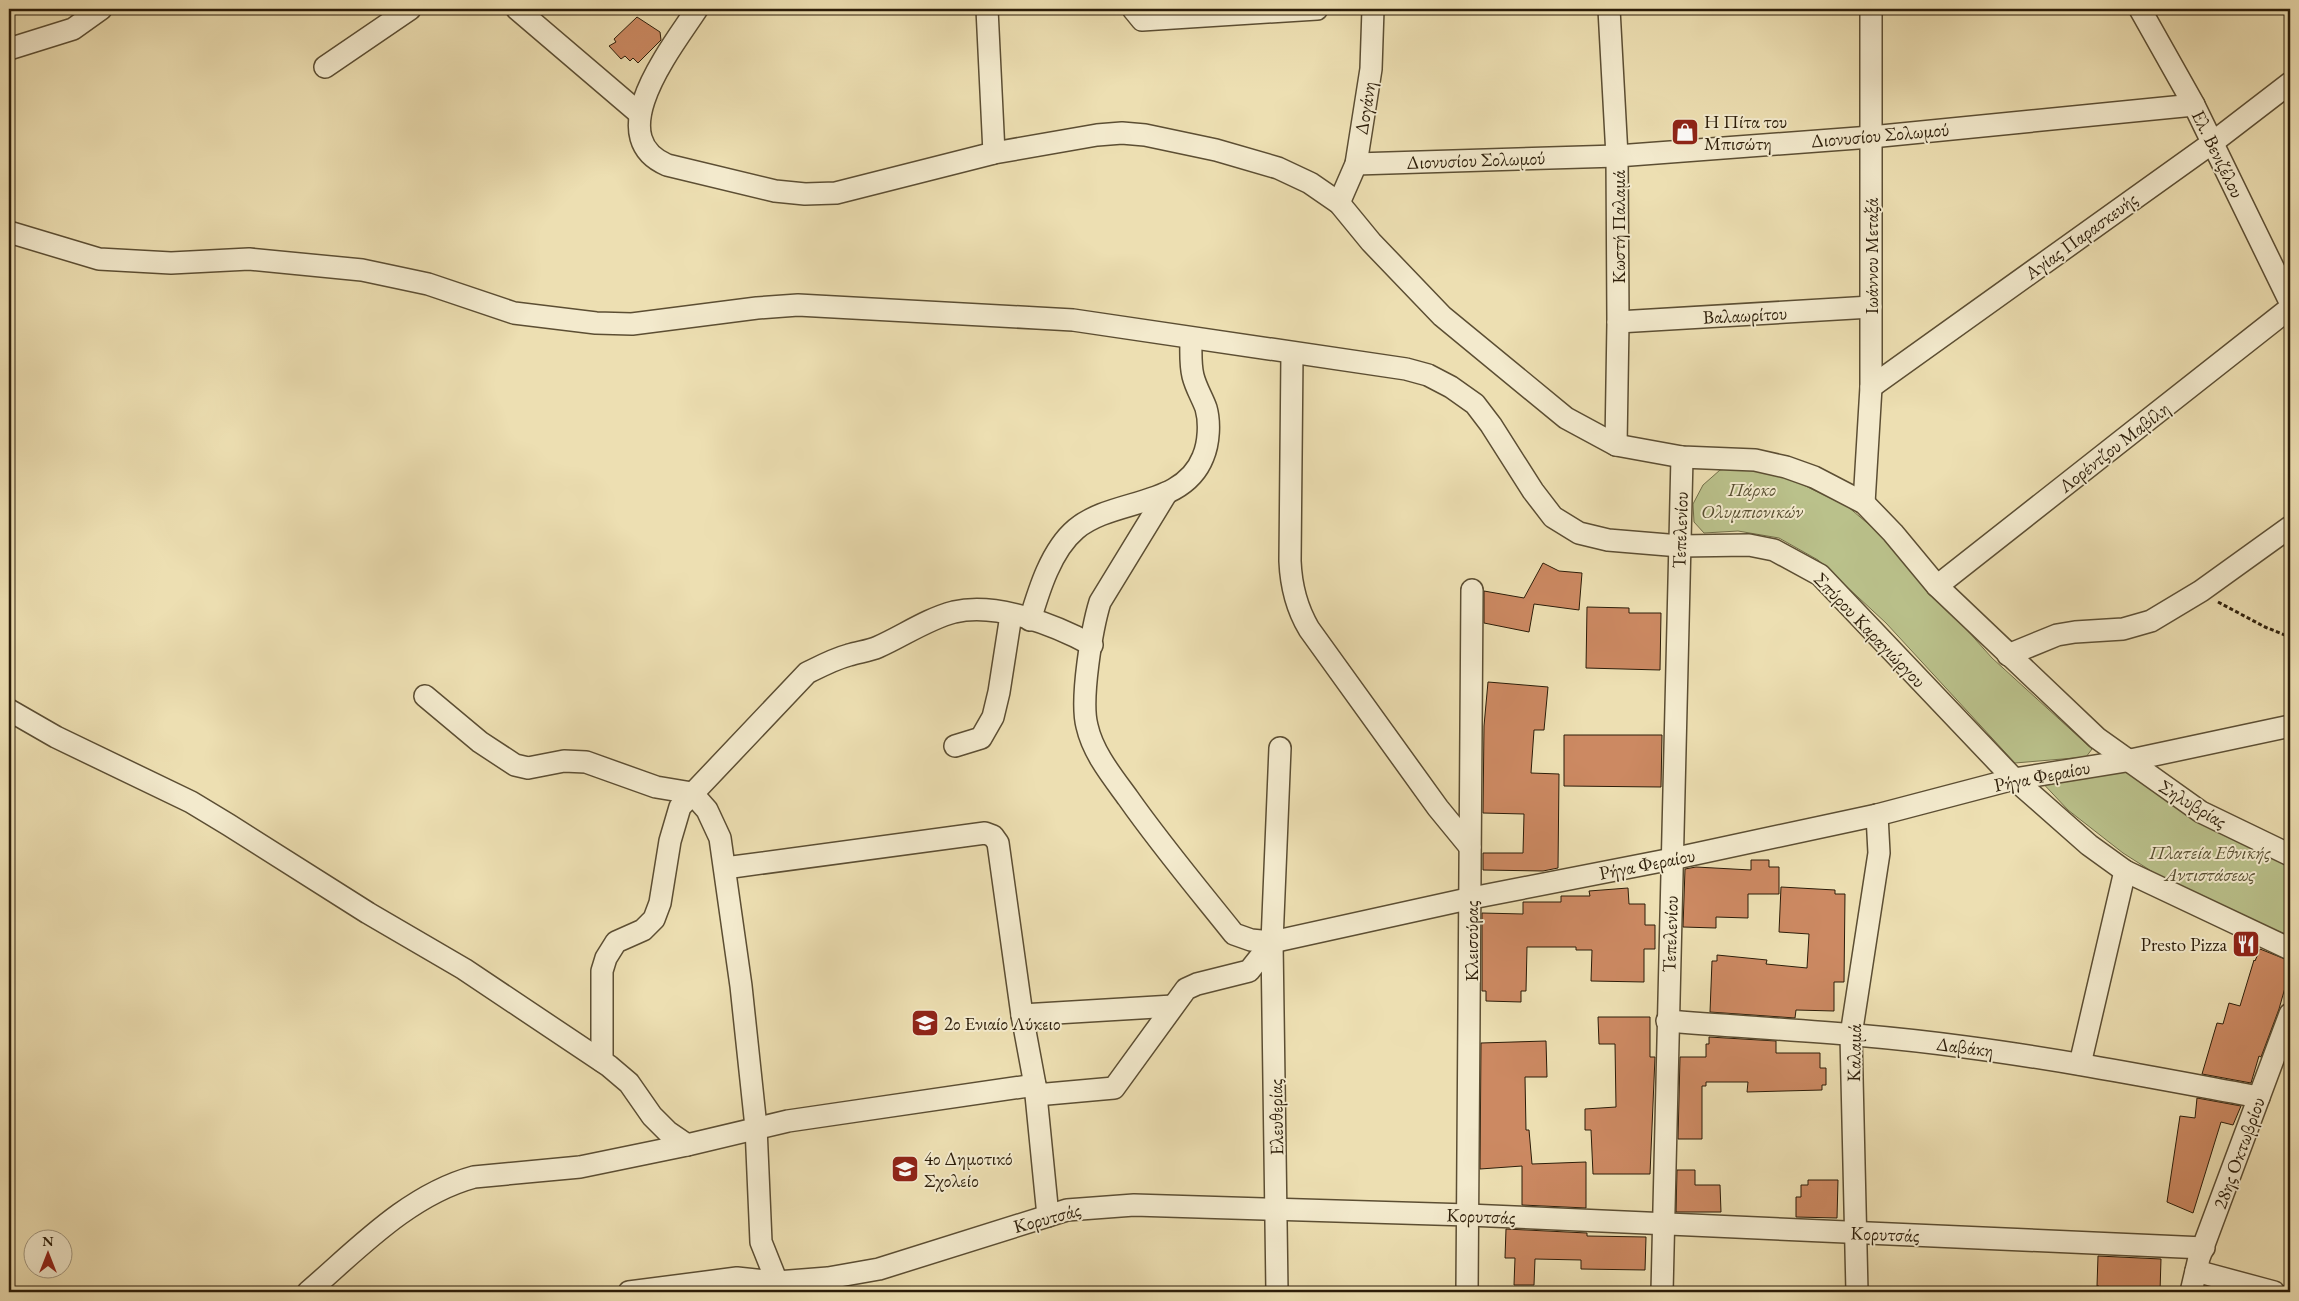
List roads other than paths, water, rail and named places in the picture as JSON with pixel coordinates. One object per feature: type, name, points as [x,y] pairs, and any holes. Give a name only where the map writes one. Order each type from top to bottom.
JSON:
[{"type":"street","points":[[9,49],[73,29],[101,9]]},
{"type":"street","points":[[325,67],[410,9]]},
{"type":"street","points":[[517,9],[640,114],[656,73],[697,9]]},
{"type":"street","points":[[532,9],[557,44]]},
{"type":"street","points":[[987,9],[994,153]]},
{"type":"street","points":[[1138,14],[1317,9]]},
{"type":"street","name":"Δογάνη","points":[[1339,203],[1356,164],[1371,69],[1373,9]]},
{"type":"street","name":"Κωστή Παλαμά","points":[[1609,9],[1617,156],[1618,322],[1616,445]]},
{"type":"street","name":"Ιωάννου Μεταξά","points":[[1864,503],[1871,387],[1871,9]]},
{"type":"street","name":"Ελ. Βενιζέλου","points":[[2140,9],[2194,105],[2290,302]]},
{"type":"street","name":"Αγίας Παρασκευής","points":[[1871,387],[2212,143],[2290,83]]},
{"type":"street","name":"Διονυσίου Σολωμού","points":[[1356,164],[1617,156],[1871,137],[2194,105]]},
{"type":"street","name":"Σηλυβρίας","points":[[640,114],[644,149],[653,159],[667,165],[720,179],[775,191],[805,194],[836,193],[994,153],[1097,135],[1122,133],[1144,135],[1216,150],[1278,168],[1310,183],[1339,203],[1410,284],[1462,334],[1566,418],[1616,445],[1682,457],[1755,460],[1786,467],[1814,477],[1864,503],[1893,532],[1937,586],[2081,724],[2126,761],[2201,812],[2290,855]]},
{"type":"street","name":"Σπύρου Καραγιώργου","points":[[9,232],[99,259],[171,264],[249,259],[362,270],[428,284],[514,313],[596,323],[632,324],[758,308],[841,306],[960,316],[1073,320],[1292,354],[1406,369],[1428,375],[1451,387],[1475,404],[1491,425],[1533,491],[1553,517],[1579,532],[1608,540],[1680,546],[1749,545],[1774,550],[1820,575],[2014,779],[2089,845],[2125,871],[2290,949]]},
{"type":"street","name":"Βαλαωρίτου","points":[[1618,322],[1871,307]]},
{"type":"street","name":"Λορέντζου Μαβίλη","points":[[1937,586],[2290,308]]},
{"type":"street","points":[[955,746],[981,738],[993,717],[1004,664],[1020,617],[1063,544],[1076,529],[1104,512],[1166,494],[1184,482],[1203,457],[1208,420],[1193,376],[1191,339]]},
{"type":"street","points":[[1292,354],[1290,580],[1295,602],[1309,629],[1438,808],[1470,847]]},
{"type":"street","name":"Τεπελενίου","points":[[1662,1292],[1662,1225],[1682,457]]},
{"type":"street","points":[[1166,494],[1100,602],[1094,619],[1084,702],[1086,724],[1092,744],[1150,829],[1234,934],[1251,940],[1272,942]]},
{"type":"street","points":[[2008,656],[2057,635],[2137,626],[2201,591],[2290,527]]},
{"type":"street","name":"Κλεισούρας","points":[[1467,1292],[1472,898],[1470,847],[1472,590]]},
{"type":"street","points":[[602,1061],[602,971],[606,958],[616,942],[643,930],[654,919],[660,903],[670,840],[680,807],[807,674],[826,663],[877,648],[954,612],[976,609],[1020,617],[1061,628],[1092,645]]},
{"type":"street","points":[[426,696],[480,742],[515,765],[528,768],[564,761],[586,762],[656,787],[692,794],[707,810],[715,824],[725,868],[756,1127],[761,1242],[777,1287]]},
{"type":"street","points":[[9,710],[56,737],[191,802],[229,824],[368,913],[464,969],[602,1061],[629,1082],[652,1116],[668,1132],[686,1145]]},
{"type":"street","name":"Ρήγα Φεραίου","points":[[1272,942],[1472,898],[1672,859],[1877,815],[2014,779],[2126,761],[2290,726]]},
{"type":"street","name":"Ελευθερίας","points":[[1277,1292],[1278,1210],[1272,942],[1280,748]]},
{"type":"street","name":"Καλαμά","points":[[1857,1292],[1851,1035],[1879,853],[1877,815]]},
{"type":"street","points":[[725,868],[985,833],[993,836],[998,844],[1022,1015],[1035,1090],[1048,1216]]},
{"type":"street","points":[[2080,1064],[2125,871]]},
{"type":"street","points":[[308,1292],[406,1209],[458,1182],[474,1177],[580,1166],[686,1145],[756,1127],[1035,1090],[1114,1088],[1186,989],[1197,984],[1248,971],[1272,942]]},
{"type":"street","points":[[1022,1015],[1173,1006]]},
{"type":"street","name":"28ης Οκτωβρίου","points":[[2191,1292],[2204,1248],[2290,1014]]},
{"type":"street","name":"Δαβάκη","points":[[1667,1021],[1964,1046],[2080,1064],[2260,1097]]},
{"type":"street","name":"Κορυτσάς","points":[[629,1292],[727,1279],[777,1287],[878,1268],[1067,1210],[1134,1205],[1468,1215],[2204,1248]]},
{"type":"street","points":[[2196,1271],[2274,1292]]},
{"type":"place","name":"Η Πίτα του Μπισώτη","points":[[1685,132]]},
{"type":"place","name":"Presto Pizza","points":[[2246,944]]},
{"type":"place","name":"2ο Ενιαίο Λύκειο","points":[[925,1023]]},
{"type":"place","name":"4ο Δημοτικό Σχολείο","points":[[905,1169]]},
{"type":"park label","name":"Πάρκο Ολυμπιονικών","points":[[1752,500]]},
{"type":"park label","name":"Πλατεία Εθνικής Αντιστάσεως","points":[[2210,863]]}]
